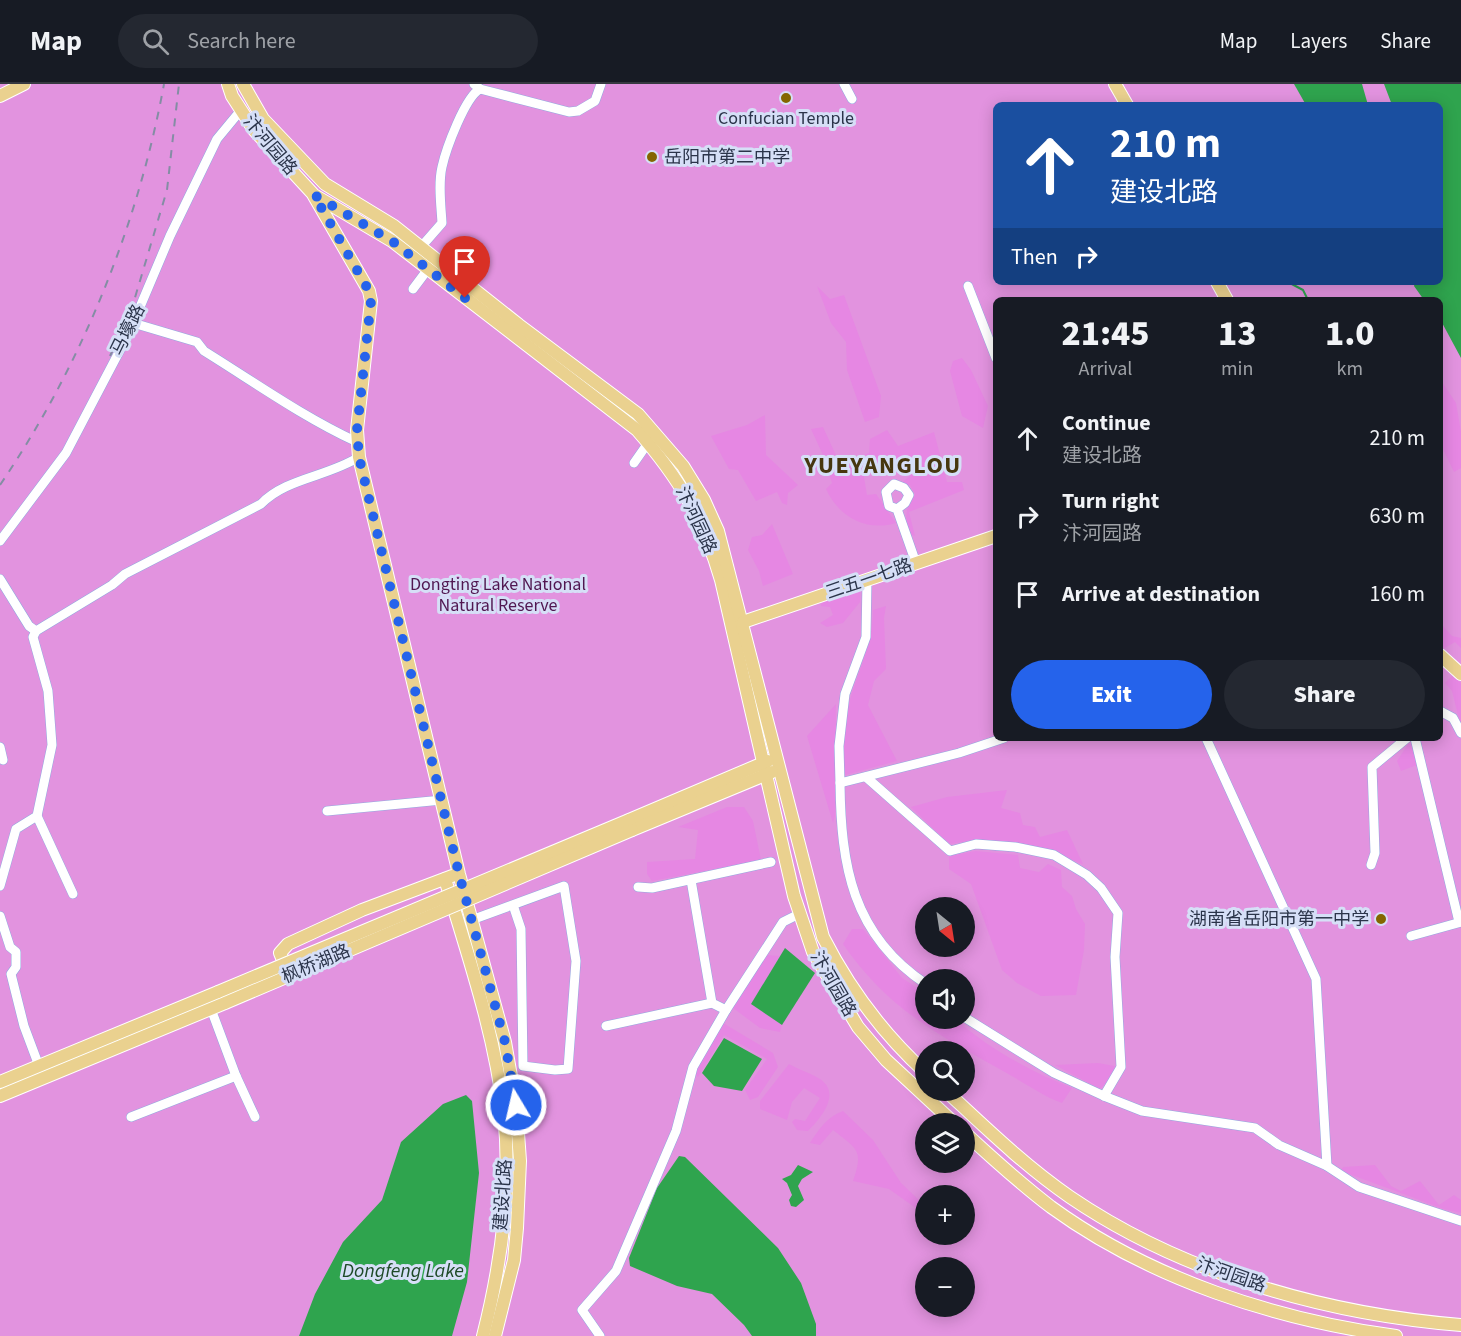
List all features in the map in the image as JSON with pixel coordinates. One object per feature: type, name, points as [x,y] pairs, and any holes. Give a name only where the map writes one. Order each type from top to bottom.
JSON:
[{"type":"main road","points":[[0,96],[24,84]]},
{"type":"main road","points":[[1110,84],[1120,102]]},
{"type":"main road","points":[[1115,84],[1125,102]]},
{"type":"main road","name":"汴河园路","points":[[246,87],[263,119],[325,184],[394,225],[519,325],[638,414],[658,434],[683,466],[704,500],[718,531],[823,937],[857,998],[896,1045],[915,1062]]},
{"type":"main road","name":"汴河园路","points":[[230,90],[254,130],[314,195],[392,241],[637,430],[669,466],[709,539],[799,914],[813,952],[858,1027],[886,1060],[943,1113]]},
{"type":"main road","points":[[314,195],[369,291],[371,301],[357,441],[359,457],[459,874],[505,1042],[519,1134],[518,1197],[514,1260],[495,1336]]},
{"type":"main road","name":"三五一七路","points":[[743,622],[993,537]]},
{"type":"main road","points":[[1443,651],[1461,666]]},
{"type":"main road","points":[[1443,658],[1461,674]]},
{"type":"main road","points":[[741,671],[745,677],[752,676],[754,668]]},
{"type":"main road","points":[[631,825],[778,763]]},
{"type":"main road","name":"枫桥湖路","points":[[0,1096],[211,1009],[222,998],[285,965],[631,825]]},
{"type":"main road","name":"枫桥湖路","points":[[0,1083],[39,1066],[222,998],[631,825]]},
{"type":"main road","points":[[285,965],[280,953],[288,944],[362,910],[459,874]]},
{"type":"main road","name":"建设北路","points":[[445,879],[493,1050],[506,1145],[499,1258],[483,1336]]},
{"type":"main road","name":"汴河园路","points":[[957,1101],[1023,1161],[1071,1198],[1135,1236],[1189,1261],[1262,1287],[1330,1304],[1414,1322],[1461,1325]]},
{"type":"main road","name":"汴河园路","points":[[975,1142],[1052,1208],[1121,1249],[1171,1275],[1230,1297],[1294,1315],[1363,1332],[1396,1336]]},
{"type":"street","points":[[421,247],[442,223],[441,168],[472,93],[477,87],[569,112],[578,111],[595,101],[601,84]]},
{"type":"street","points":[[844,84],[852,99]]},
{"type":"street","name":"马壕路","points":[[0,541],[66,453],[133,323],[170,236],[218,139],[241,110]]},
{"type":"street","points":[[413,289],[428,269]]},
{"type":"street","points":[[968,286],[993,350]]},
{"type":"street","points":[[133,323],[197,342],[204,351],[297,407],[320,425],[357,441]]},
{"type":"street","points":[[634,463],[648,443]]},
{"type":"street","points":[[73,894],[38,816],[52,745],[48,691],[33,637],[36,632],[112,585],[125,574],[261,504],[272,493],[339,469],[359,457]]},
{"type":"street","points":[[897,509],[916,563]]},
{"type":"street","points":[[0,579],[29,626],[36,632]]},
{"type":"street","points":[[867,580],[866,637],[845,694],[839,746],[841,836],[855,897],[888,952],[905,970],[915,977]]},
{"type":"street","points":[[1443,713],[1453,718],[1461,733]]},
{"type":"street","points":[[840,783],[959,753],[995,741]]},
{"type":"street","points":[[1207,741],[1317,979],[1328,1166]]},
{"type":"street","points":[[1371,865],[1375,853],[1372,767],[1403,741]]},
{"type":"street","points":[[1411,936],[1460,922],[1416,741]]},
{"type":"street","points":[[0,747],[3,760]]},
{"type":"street","points":[[866,777],[950,851],[976,844],[1015,847],[1054,855],[1087,875],[1101,888],[1118,913],[1115,957],[1121,1067],[1104,1096]]},
{"type":"street","points":[[327,811],[442,800]]},
{"type":"street","points":[[0,886],[16,829],[38,816]]},
{"type":"street","points":[[638,887],[651,888],[771,862]]},
{"type":"street","points":[[692,880],[712,1003]]},
{"type":"street","points":[[458,925],[564,886],[576,961],[568,1069],[555,1070],[523,1066],[521,929],[513,905]]},
{"type":"street","points":[[600,1336],[582,1310],[616,1271],[676,1131],[693,1067],[726,1010],[783,922],[799,914]]},
{"type":"street","points":[[0,916],[10,947],[16,952],[16,967],[11,974],[24,1026],[39,1066]]},
{"type":"street","points":[[606,1026],[712,1003],[726,1010]]},
{"type":"street","points":[[211,1009],[236,1076],[255,1117]]},
{"type":"street","points":[[975,1024],[1054,1073],[1104,1096],[1142,1111],[1255,1128],[1279,1144],[1328,1166],[1359,1187],[1461,1221]]},
{"type":"street","points":[[131,1117],[236,1076]]},
{"type":"green space","name":"Dongting Lake National Natural Reserve","points":[[0,84],[1461,84],[1461,1336],[0,1336]]},
{"type":"shaded area","points":[[817,286],[830,299],[844,295],[881,396],[879,417],[865,422],[847,370],[846,342],[831,323]]},
{"type":"shaded area","points":[[962,358],[971,370],[988,406],[983,428],[962,416],[950,371],[953,361]]},
{"type":"shaded area","points":[[1443,384],[1456,403],[1461,432],[1461,468],[1454,472],[1443,449]]},
{"type":"shaded area","points":[[765,415],[766,455],[798,485],[788,493],[787,505],[782,503],[777,492],[756,501],[738,470],[729,469],[711,436],[747,425]]},
{"type":"shaded area","points":[[823,427],[840,464],[869,453],[870,439],[887,430],[898,446],[934,432],[947,482],[962,482],[964,490],[909,512],[915,536],[910,534],[906,513],[915,494],[910,485],[900,484],[910,476],[902,459],[863,471],[867,495],[876,494],[896,523],[874,525],[855,520],[838,507],[826,489],[832,483],[811,429]]},
{"type":"shaded area","points":[[772,524],[793,574],[763,586],[759,571],[748,550],[752,537],[762,535]]},
{"type":"shaded area","points":[[860,592],[860,602],[843,623],[827,627],[820,623],[833,615],[830,607],[821,606],[822,601]]},
{"type":"shaded area","points":[[886,606],[884,618],[886,669],[874,681],[868,705],[897,761],[845,775],[844,738],[850,700],[871,634],[873,610]]},
{"type":"shaded area","points":[[1443,626],[1452,636],[1461,638],[1461,648],[1455,642],[1445,648],[1443,646]]},
{"type":"shaded area","points":[[1452,676],[1461,683],[1461,727],[1452,691],[1445,683]]},
{"type":"shaded area","points":[[836,704],[835,816],[833,823],[807,736]]},
{"type":"shaded area","points":[[1408,744],[1411,744],[1417,765],[1401,771],[1397,761]]},
{"type":"shaded area","points":[[1007,790],[1001,808],[1020,813],[1023,825],[1035,827],[1040,837],[1067,830],[1083,864],[1002,841],[968,841],[949,844],[911,807],[947,797]]},
{"type":"shaded area","points":[[727,807],[744,807],[753,821],[761,860],[652,881],[647,874],[647,862],[695,859],[698,830],[678,827]]},
{"type":"shaded area","points":[[976,851],[1018,855],[1020,868],[1039,872],[1048,864],[1061,870],[1062,887],[1072,896],[1076,909],[1085,924],[1084,950],[1076,995],[1041,996],[1017,983],[1002,970],[971,884],[949,869],[949,856]]},
{"type":"shaded area","points":[[852,929],[863,929],[902,978],[915,986],[915,1018],[879,987],[843,944]]},
{"type":"shaded area","points":[[765,955],[780,956],[752,1004],[782,1025],[780,1032],[760,1028],[733,1008]]},
{"type":"shaded area","points":[[723,1023],[773,1053],[778,1067],[758,1097],[750,1100],[745,1090],[767,1059],[724,1035],[698,1077],[693,1072]]},
{"type":"shaded area","points":[[932,1029],[967,1029],[1041,1075],[1072,1088],[1062,1103],[975,1056],[975,1041],[950,1041]]},
{"type":"shaded area","points":[[1098,1063],[1115,1066],[1112,1077],[1100,1089],[1055,1065]]},
{"type":"shaded area","points":[[789,1064],[820,1079],[829,1092],[827,1106],[808,1131],[797,1130],[792,1122],[795,1119],[805,1121],[820,1098],[804,1088],[792,1102],[787,1120],[760,1109],[760,1101]]},
{"type":"shaded area","points":[[843,1111],[873,1140],[901,1183],[915,1196],[915,1207],[889,1189],[853,1181],[858,1156],[853,1146],[833,1130],[820,1145],[810,1143],[820,1128]]},
{"type":"shaded area","points":[[1375,1165],[1391,1186],[1401,1191],[1420,1181],[1439,1205],[1454,1195],[1461,1200],[1461,1213],[1444,1209],[1341,1171],[1343,1167]]},
{"type":"water","points":[[1294,84],[1362,84],[1367,102],[1304,102]]},
{"type":"water","points":[[1384,84],[1461,84],[1461,358],[1443,325],[1443,297],[1422,297],[1414,286],[1443,285],[1443,102],[1391,102]]},
{"type":"water","points":[[785,948],[815,973],[782,1025],[751,1004]]},
{"type":"water","points":[[724,1038],[762,1059],[742,1091],[714,1086],[702,1073]]},
{"type":"water","name":"Dongfeng Lake","points":[[466,1095],[472,1101],[479,1173],[467,1282],[452,1336],[299,1336],[315,1294],[343,1242],[382,1200],[401,1142],[443,1104]]},
{"type":"water","points":[[679,1156],[685,1157],[778,1248],[801,1283],[816,1324],[816,1336],[752,1336],[712,1294],[677,1286],[630,1266],[629,1258],[657,1188]]},
{"type":"water","points":[[798,1165],[813,1172],[802,1179],[798,1186],[804,1200],[796,1207],[791,1206],[789,1200],[792,1195],[787,1183],[782,1179],[791,1175]]},
{"type":"waterway","points":[[1294,285],[1303,290],[1306,297]]},
{"type":"railway","points":[[0,485],[56,392],[103,293],[139,190],[164,84]]},
{"type":"railway","points":[[110,356],[131,311],[167,190],[179,84]]},
{"type":"place","name":"Confucian Temple","points":[[786,98]]},
{"type":"place","name":"岳阳市第二中学","points":[[652,157]]},
{"type":"place","name":"湖南省岳阳市第一中学","points":[[1381,919]]},
{"type":"district","name":"YUEYANGLOU","points":[[883,465]]},
{"type":"route","points":[[465,298],[392,241],[314,195],[369,291],[371,301],[357,430],[359,457],[459,874],[505,1042],[516,1105]]}]
